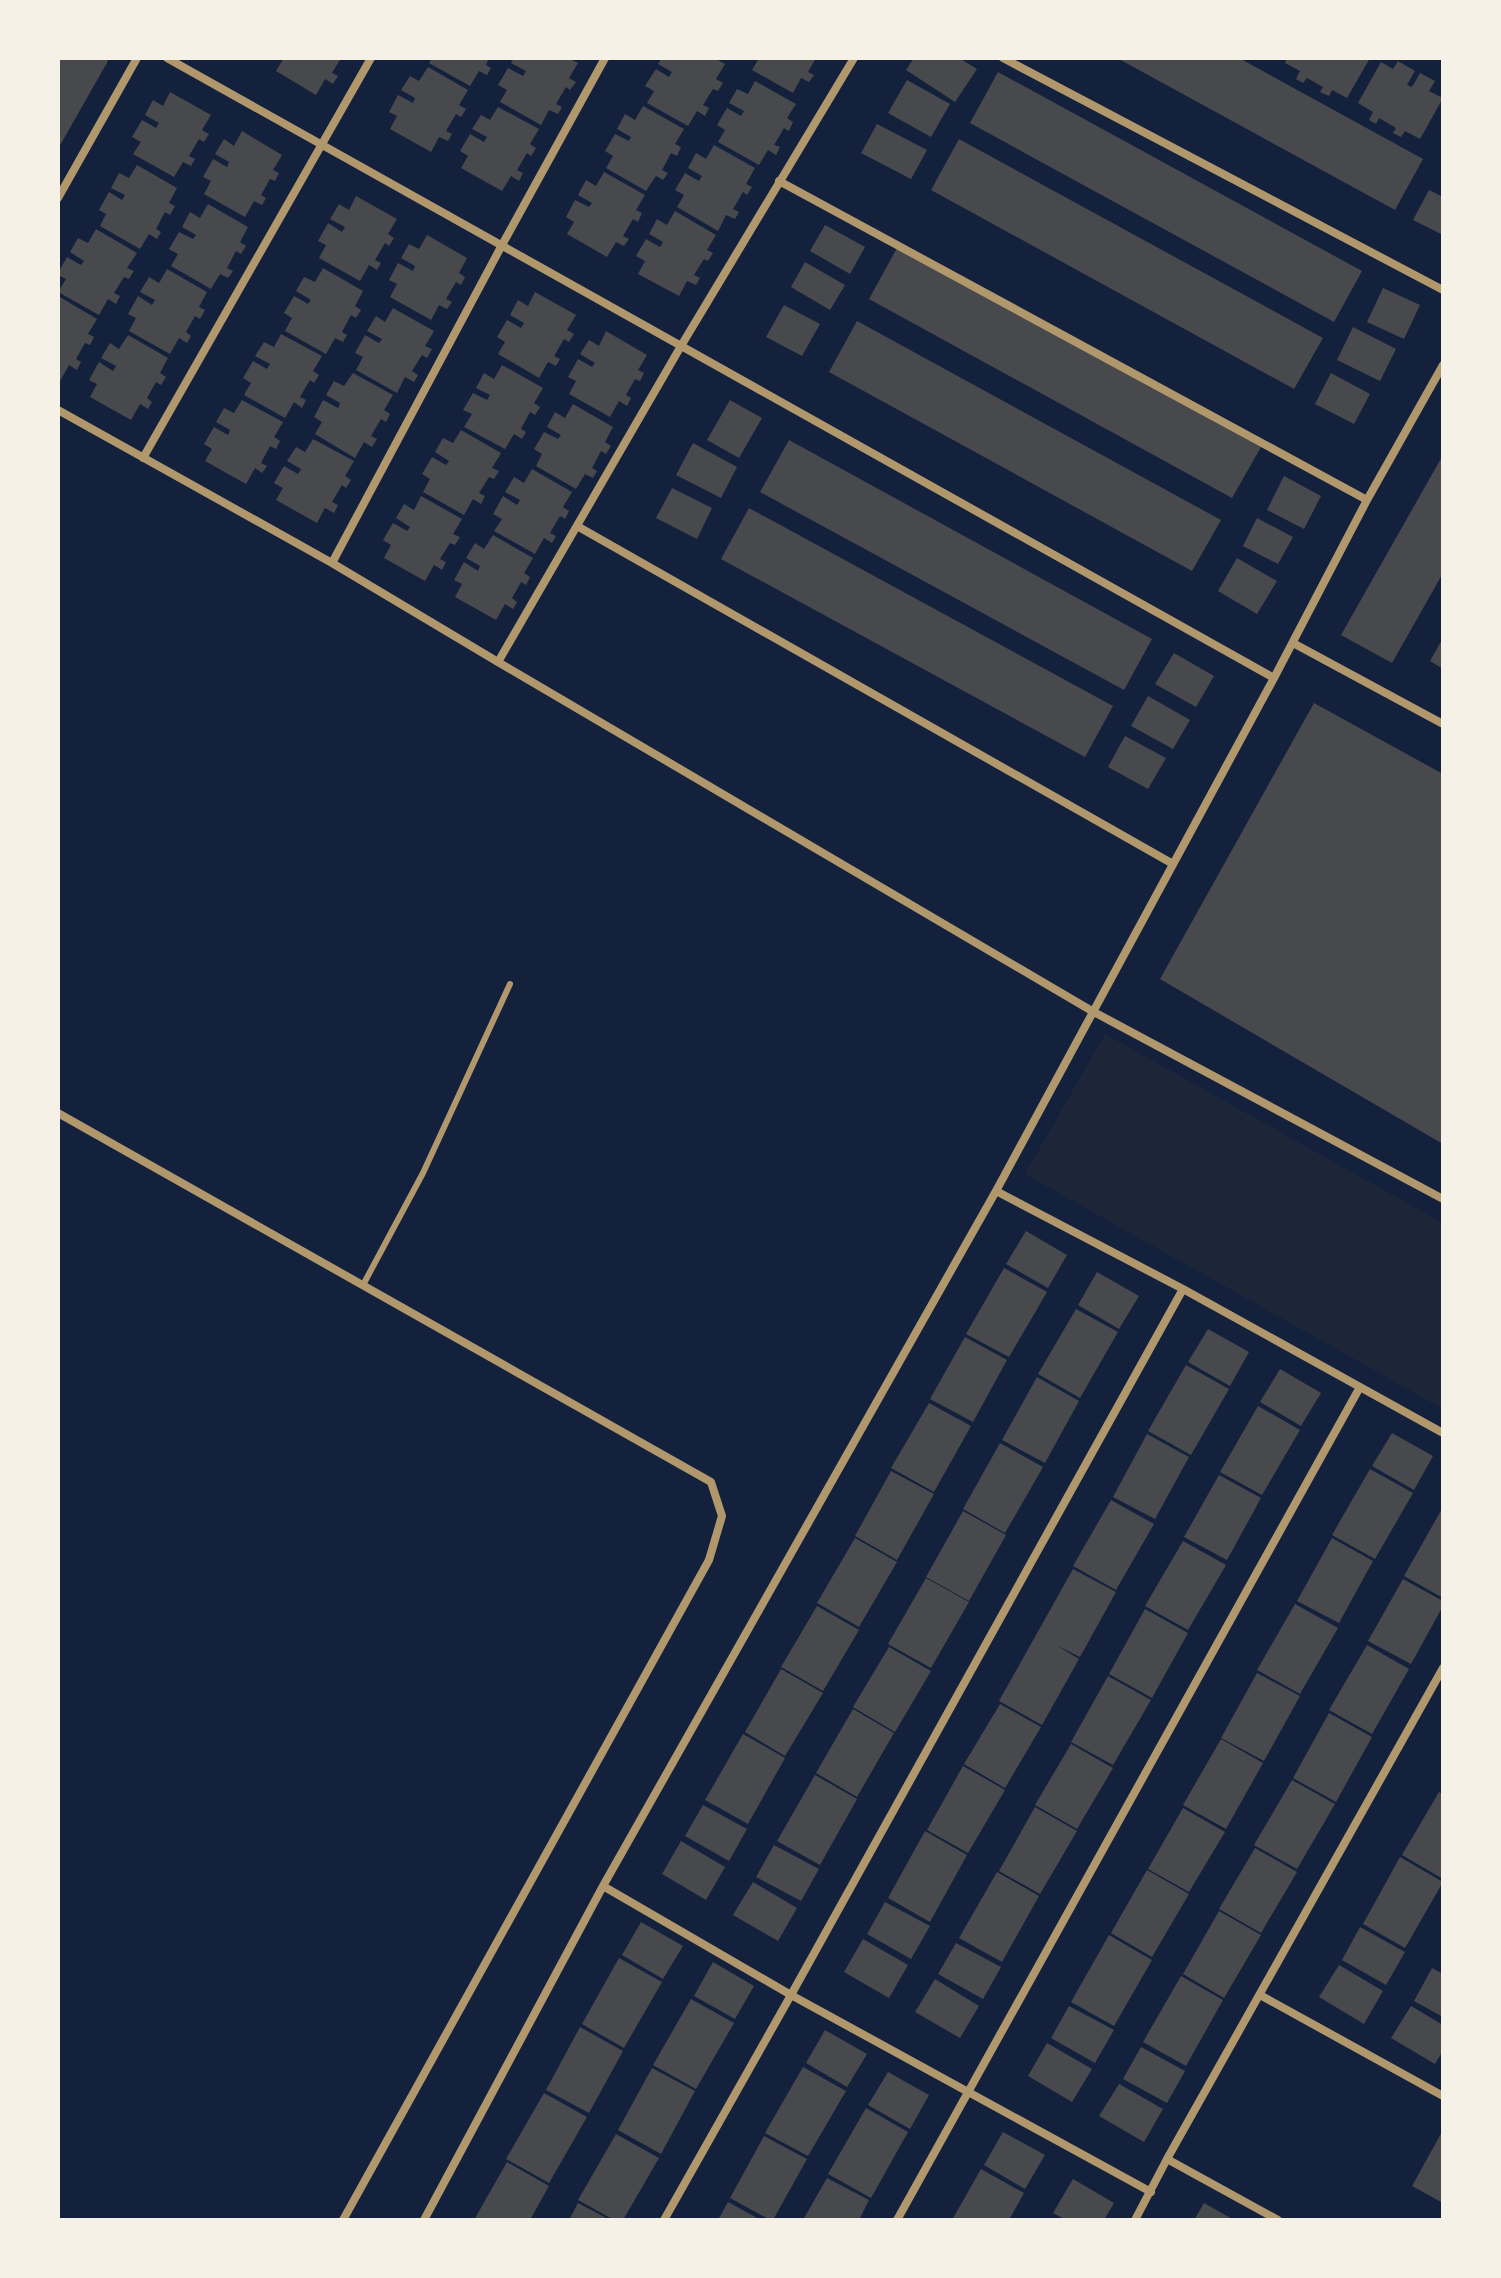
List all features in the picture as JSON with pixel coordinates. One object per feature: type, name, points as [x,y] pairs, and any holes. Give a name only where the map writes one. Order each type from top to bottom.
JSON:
[{"type":"street","points":[[58,198],[137,58]]},
{"type":"street","points":[[167,58],[1274,678]]},
{"type":"street","points":[[143,458],[371,58]]},
{"type":"street","points":[[332,563],[605,58]]},
{"type":"street","points":[[498,662],[681,346],[854,58]]},
{"type":"street","points":[[1003,58],[1443,290]]},
{"type":"street","points":[[779,181],[1367,500]]},
{"type":"street","points":[[424,2220],[603,1886],[996,1191],[1293,643],[1367,500],[1443,365]]},
{"type":"street","points":[[58,410],[332,563],[1092,1011],[1443,1199]]},
{"type":"street","points":[[577,526],[1173,864]]},
{"type":"street","points":[[1293,643],[1443,724]]},
{"type":"street","points":[[58,1113],[711,1482],[722,1516],[709,1560],[343,2220]]},
{"type":"street","points":[[996,1191],[1183,1289],[1443,1433]]},
{"type":"street","points":[[664,2220],[1183,1289]]},
{"type":"street","points":[[897,2220],[1360,1387]]},
{"type":"street","points":[[1135,2220],[1443,1668]]},
{"type":"street","points":[[603,1886],[791,1995],[1151,2192]]},
{"type":"street","points":[[1260,1995],[1443,2096]]},
{"type":"street","points":[[1167,2159],[1278,2220]]},
{"type":"lane","points":[[363,1285],[423,1173],[510,984]]},
{"type":"shaded area","points":[[1105,1034],[1443,1223],[1443,1409],[1025,1174]]},
{"type":"building","points":[[58,58],[104,58],[108,61],[58,149]]},
{"type":"building","points":[[284,58],[341,58],[332,73],[338,76],[333,84],[325,79],[316,95],[276,71]]},
{"type":"building","points":[[432,58],[489,58],[486,65],[491,68],[487,75],[479,71],[470,86],[429,63]]},
{"type":"building","points":[[514,58],[568,58],[578,63],[569,78],[576,82],[570,90],[566,87],[556,104],[562,107],[558,114],[549,110],[541,125],[500,102],[507,90],[498,85],[508,68],[523,76],[526,71],[511,63]]},
{"type":"building","points":[[662,58],[714,58],[725,64],[716,79],[723,83],[718,91],[713,89],[703,105],[709,108],[705,116],[697,111],[688,126],[647,103],[654,91],[645,86],[656,69],[669,77],[672,72],[658,64]]},
{"type":"building","points":[[759,58],[816,58],[808,72],[814,75],[809,82],[801,78],[793,93],[752,70]]},
{"type":"building","points":[[914,58],[959,58],[977,69],[955,102],[906,70]]},
{"type":"building","points":[[1117,58],[1239,58],[1423,159],[1395,210]]},
{"type":"building","points":[[1287,58],[1370,58],[1347,98],[1332,90],[1329,96],[1320,92],[1323,87],[1307,78],[1303,83],[1296,79],[1300,71],[1285,63]]},
{"type":"building","points":[[1398,61],[1415,71],[1407,85],[1412,87],[1420,73],[1435,81],[1429,91],[1443,98],[1420,139],[1405,131],[1401,137],[1393,133],[1396,128],[1379,118],[1376,124],[1369,120],[1373,112],[1358,103],[1381,62],[1393,69]]},
{"type":"building","points":[[428,67],[468,90],[459,105],[466,109],[461,117],[456,114],[446,131],[452,134],[448,141],[439,137],[431,152],[390,129],[397,116],[389,112],[398,95],[413,103],[415,98],[401,90],[410,76],[419,81]]},
{"type":"building","points":[[998,72],[1362,271],[1334,322],[970,123]]},
{"type":"building","points":[[907,80],[950,104],[931,137],[888,113]]},
{"type":"building","points":[[755,81],[796,104],[787,118],[793,122],[789,131],[784,128],[774,145],[780,147],[776,155],[768,150],[759,165],[718,142],[725,130],[717,125],[727,108],[741,116],[744,111],[729,103],[737,89],[748,94]]},
{"type":"building","points":[[170,92],[211,115],[202,130],[209,134],[204,142],[199,139],[189,156],[195,159],[191,166],[183,162],[174,177],[133,154],[141,142],[132,137],[142,120],[156,128],[159,123],[145,115],[153,100],[163,106]]},
{"type":"building","points":[[643,106],[684,129],[675,144],[681,147],[677,156],[671,153],[662,170],[668,173],[663,180],[656,176],[646,191],[606,168],[613,156],[605,151],[615,134],[629,141],[631,137],[617,129],[625,114],[635,120]]},
{"type":"building","points":[[498,107],[539,129],[530,144],[536,148],[531,156],[527,153],[517,170],[523,173],[519,181],[511,176],[502,191],[461,168],[468,156],[460,151],[470,134],[484,142],[487,137],[472,129],[481,115],[490,120]]},
{"type":"building","points":[[877,124],[927,150],[911,179],[861,153]]},
{"type":"building","points":[[242,131],[282,155],[273,170],[279,173],[275,181],[270,179],[261,195],[266,198],[262,205],[254,201],[245,217],[204,194],[211,181],[203,177],[213,159],[227,167],[229,162],[215,154],[224,139],[234,146]]},
{"type":"building","points":[[959,139],[1323,338],[1294,389],[931,190]]},
{"type":"building","points":[[714,145],[755,168],[746,184],[752,187],[747,195],[743,192],[733,209],[739,212],[735,219],[726,215],[718,231],[677,207],[684,195],[675,190],[685,173],[699,181],[702,176],[688,168],[696,153],[706,159]]},
{"type":"building","points":[[137,165],[177,188],[169,203],[175,206],[170,215],[165,212],[156,229],[161,232],[157,239],[149,234],[140,249],[100,226],[106,214],[99,210],[109,192],[122,200],[125,195],[111,188],[119,173],[129,178]]},
{"type":"building","points":[[604,172],[645,195],[636,210],[642,213],[638,222],[633,219],[623,236],[629,239],[624,246],[616,242],[607,257],[567,234],[574,222],[566,217],[575,200],[589,207],[592,203],[578,195],[586,180],[596,186]]},
{"type":"building","points":[[1429,190],[1443,197],[1443,235],[1413,220]]},
{"type":"building","points":[[356,196],[397,219],[388,234],[394,238],[389,246],[385,243],[375,260],[381,263],[377,270],[369,265],[360,281],[319,258],[326,245],[318,241],[328,223],[342,232],[345,227],[330,219],[339,204],[349,210]]},
{"type":"building","points":[[208,204],[248,227],[240,242],[246,246],[241,254],[236,251],[227,268],[233,271],[228,278],[220,274],[211,289],[171,266],[178,254],[169,249],[179,232],[193,239],[196,235],[182,227],[190,212],[200,218]]},
{"type":"building","points":[[675,211],[716,235],[707,250],[713,253],[708,261],[704,259],[694,275],[700,278],[696,285],[687,281],[679,296],[638,274],[645,261],[636,256],[646,239],[660,247],[663,242],[649,234],[657,219],[667,225]]},
{"type":"building","points":[[825,225],[865,247],[850,274],[810,251]]},
{"type":"building","points":[[96,229],[137,253],[127,268],[134,271],[129,279],[124,277],[114,293],[120,296],[116,304],[108,299],[99,315],[58,292],[66,279],[58,273],[67,257],[81,265],[84,261],[70,252],[78,238],[88,243]]},
{"type":"building","points":[[427,235],[467,258],[459,273],[465,277],[461,285],[456,282],[446,299],[452,302],[447,309],[439,305],[431,320],[390,297],[397,284],[389,280],[398,263],[413,271],[415,266],[401,258],[409,244],[419,249]]},
{"type":"building","points":[[897,248],[1261,447],[1232,498],[869,299]]},
{"type":"building","points":[[805,262],[845,285],[830,310],[791,287]]},
{"type":"building","points":[[323,268],[363,291],[355,306],[361,310],[356,318],[351,315],[342,332],[347,335],[343,342],[335,338],[326,354],[285,331],[292,318],[284,313],[294,296],[308,304],[311,300],[296,291],[304,277],[315,282]]},
{"type":"building","points":[[167,269],[207,292],[199,307],[205,310],[200,319],[195,316],[186,332],[191,336],[187,343],[179,338],[170,354],[129,331],[136,318],[128,314],[138,296],[152,305],[155,300],[140,292],[149,277],[159,283]]},
{"type":"building","points":[[1383,288],[1420,305],[1404,339],[1367,322]]},
{"type":"building","points":[[535,292],[576,315],[567,330],[574,334],[569,342],[564,339],[554,356],[560,359],[556,366],[548,362],[539,378],[498,354],[505,342],[497,337],[507,320],[521,328],[524,323],[510,315],[518,300],[528,306]]},
{"type":"building","points":[[58,296],[97,319],[88,334],[94,337],[90,345],[85,343],[76,359],[81,362],[77,370],[69,365],[60,381],[58,379]]},
{"type":"building","points":[[784,305],[820,324],[802,356],[766,337]]},
{"type":"building","points":[[393,308],[434,331],[425,346],[432,349],[427,358],[422,355],[412,371],[418,375],[414,382],[405,377],[397,393],[356,370],[363,357],[355,353],[365,335],[379,343],[382,339],[367,331],[376,316],[385,322]]},
{"type":"building","points":[[857,321],[1221,520],[1192,571],[829,372]]},
{"type":"building","points":[[1353,327],[1396,349],[1380,381],[1337,360]]},
{"type":"building","points":[[606,331],[647,355],[638,370],[644,373],[640,381],[635,379],[626,395],[631,398],[627,406],[619,401],[610,417],[569,394],[576,381],[568,377],[578,359],[592,367],[595,363],[580,354],[589,340],[599,346]]},
{"type":"building","points":[[281,334],[322,356],[313,371],[319,375],[314,383],[310,380],[300,397],[306,400],[302,408],[294,402],[285,418],[244,395],[251,383],[243,378],[253,361],[267,369],[270,364],[255,356],[264,342],[274,347]]},
{"type":"building","points":[[128,335],[168,358],[160,373],[166,377],[161,385],[156,382],[147,398],[152,402],[148,409],[140,404],[131,420],[90,397],[97,384],[89,380],[99,362],[113,371],[116,366],[101,358],[110,343],[119,349]]},
{"type":"building","points":[[502,365],[543,388],[534,403],[540,407],[535,415],[530,412],[521,429],[526,432],[522,439],[514,434],[505,449],[464,427],[472,414],[463,410],[473,393],[487,400],[490,395],[476,388],[484,373],[494,379]]},
{"type":"building","points":[[353,373],[393,395],[384,410],[390,414],[386,422],[381,419],[371,436],[377,439],[372,447],[364,442],[355,458],[315,434],[322,422],[314,417],[323,400],[338,408],[340,403],[326,395],[334,381],[344,386]]},
{"type":"building","points":[[1331,373],[1370,394],[1354,424],[1315,404]]},
{"type":"building","points":[[242,400],[283,422],[274,437],[280,441],[276,449],[270,446],[261,463],[267,466],[262,473],[255,468],[246,484],[205,461],[212,449],[204,444],[214,427],[228,435],[230,430],[216,422],[224,408],[234,413]]},
{"type":"building","points":[[730,400],[762,418],[739,458],[707,440]]},
{"type":"building","points":[[573,404],[613,427],[605,442],[611,446],[606,454],[601,451],[592,468],[597,471],[593,478],[585,474],[576,489],[536,466],[542,454],[534,449],[544,432],[558,439],[561,435],[547,427],[555,412],[565,418]]},
{"type":"building","points":[[461,430],[501,453],[492,468],[499,471],[494,479],[489,477],[479,493],[485,496],[481,504],[473,499],[464,515],[423,492],[430,479],[422,474],[432,457],[446,465],[449,461],[435,452],[443,438],[453,443]]},
{"type":"building","points":[[313,439],[354,461],[345,476],[351,480],[346,488],[342,485],[332,502],[338,505],[334,513],[325,508],[317,523],[276,500],[283,488],[274,483],[284,466],[298,474],[301,469],[287,461],[296,447],[305,452]]},
{"type":"building","points":[[789,440],[1152,639],[1124,690],[760,492]]},
{"type":"building","points":[[693,443],[737,467],[721,498],[676,475]]},
{"type":"building","points":[[1443,455],[1443,573],[1392,663],[1341,635]]},
{"type":"building","points":[[532,469],[572,492],[563,507],[569,511],[565,519],[560,516],[550,533],[556,536],[552,543],[544,538],[535,554],[494,531],[502,519],[493,514],[503,496],[517,505],[520,500],[505,492],[514,477],[524,483]]},
{"type":"building","points":[[1284,476],[1321,496],[1304,529],[1267,510]]},
{"type":"building","points":[[672,488],[712,508],[697,539],[656,518]]},
{"type":"building","points":[[421,496],[462,519],[453,534],[460,537],[455,545],[450,543],[440,559],[446,562],[442,570],[434,565],[425,581],[384,558],[391,545],[383,540],[393,523],[407,531],[410,527],[396,518],[404,504],[414,510]]},
{"type":"building","points":[[749,508],[1113,706],[1085,757],[721,559]]},
{"type":"building","points":[[1257,518],[1293,537],[1278,564],[1243,546]]},
{"type":"building","points":[[493,535],[533,558],[524,573],[530,577],[526,585],[521,582],[512,598],[517,602],[513,609],[505,604],[496,620],[455,597],[462,584],[454,580],[464,562],[478,571],[480,566],[466,558],[475,543],[484,549]]},
{"type":"building","points":[[1237,558],[1277,581],[1257,614],[1218,591]]},
{"type":"building","points":[[1443,638],[1443,669],[1430,661]]},
{"type":"building","points":[[1174,653],[1214,676],[1196,707],[1155,684]]},
{"type":"building","points":[[1148,696],[1190,720],[1173,749],[1131,726]]},
{"type":"building","points":[[1314,703],[1443,774],[1443,1144],[1160,979]]},
{"type":"building","points":[[1125,736],[1166,758],[1148,789],[1108,767]]},
{"type":"building","points":[[1026,1231],[1067,1255],[1048,1288],[1006,1264]]},
{"type":"building","points":[[1004,1268],[1047,1292],[1009,1357],[966,1334]]},
{"type":"building","points":[[1097,1272],[1139,1296],[1119,1329],[1078,1305]]},
{"type":"building","points":[[1076,1309],[1118,1332],[1080,1398],[1038,1374]]},
{"type":"building","points":[[1208,1329],[1249,1352],[1230,1386],[1188,1362]]},
{"type":"building","points":[[965,1337],[1007,1360],[973,1422],[930,1399]]},
{"type":"building","points":[[1186,1365],[1229,1389],[1191,1455],[1148,1431]]},
{"type":"building","points":[[1280,1369],[1321,1393],[1301,1426],[1260,1402]]},
{"type":"building","points":[[1037,1377],[1079,1401],[1045,1463],[1002,1440]]},
{"type":"building","points":[[929,1403],[971,1426],[934,1492],[891,1468]]},
{"type":"building","points":[[1258,1406],[1300,1430],[1262,1495],[1220,1472]]},
{"type":"building","points":[[1392,1433],[1433,1456],[1414,1490],[1372,1466]]},
{"type":"building","points":[[1147,1434],[1189,1457],[1155,1519],[1113,1497]]},
{"type":"building","points":[[1000,1443],[1043,1467],[1005,1533],[963,1509]]},
{"type":"building","points":[[1370,1469],[1413,1493],[1375,1559],[1332,1535]]},
{"type":"building","points":[[891,1471],[934,1494],[897,1560],[855,1536]]},
{"type":"building","points":[[1219,1475],[1261,1498],[1227,1560],[1184,1537]]},
{"type":"building","points":[[1111,1500],[1154,1524],[1116,1590],[1073,1566]]},
{"type":"building","points":[[1443,1507],[1443,1598],[1404,1576]]},
{"type":"building","points":[[963,1511],[1006,1535],[969,1601],[926,1577]]},
{"type":"building","points":[[855,1538],[897,1562],[859,1627],[817,1603]]},
{"type":"building","points":[[1332,1538],[1373,1561],[1339,1623],[1297,1601]]},
{"type":"building","points":[[1183,1541],[1226,1565],[1188,1630],[1145,1606]]},
{"type":"building","points":[[1073,1569],[1116,1592],[1080,1657],[1056,1645],[1079,1659],[1042,1725],[999,1701]]},
{"type":"building","points":[[926,1578],[969,1602],[931,1668],[888,1644]]},
{"type":"building","points":[[1403,1579],[1443,1601],[1411,1664],[1368,1641]]},
{"type":"building","points":[[1295,1604],[1338,1628],[1300,1694],[1257,1670]]},
{"type":"building","points":[[817,1606],[859,1630],[823,1691],[781,1667]]},
{"type":"building","points":[[1145,1609],[1188,1633],[1152,1698],[1109,1674]]},
{"type":"building","points":[[1367,1645],[1409,1669],[1372,1734],[1329,1710]]},
{"type":"building","points":[[889,1647],[931,1671],[895,1732],[853,1707]]},
{"type":"building","points":[[781,1669],[823,1693],[785,1756],[745,1732]]},
{"type":"building","points":[[1257,1673],[1300,1696],[1264,1761],[1221,1738]]},
{"type":"building","points":[[1108,1676],[1151,1700],[1113,1765],[1071,1742]]},
{"type":"building","points":[[1000,1704],[1041,1727],[1005,1788],[964,1764]]},
{"type":"building","points":[[853,1709],[894,1733],[857,1797],[816,1773]]},
{"type":"building","points":[[1329,1713],[1372,1737],[1336,1802],[1293,1778]]},
{"type":"building","points":[[743,1734],[785,1758],[748,1824],[705,1800]]},
{"type":"building","points":[[1221,1739],[1263,1763],[1226,1829],[1183,1805]]},
{"type":"building","points":[[1071,1744],[1113,1768],[1077,1829],[1035,1805]]},
{"type":"building","points":[[963,1766],[1005,1790],[968,1853],[927,1830]]},
{"type":"building","points":[[815,1775],[857,1799],[820,1865],[777,1841]]},
{"type":"building","points":[[1292,1780],[1335,1804],[1297,1869],[1254,1845]]},
{"type":"building","points":[[1439,1792],[1443,1795],[1443,1879],[1402,1855]]},
{"type":"building","points":[[703,1805],[747,1829],[729,1861],[685,1836]]},
{"type":"building","points":[[1035,1807],[1077,1831],[1040,1894],[999,1871]]},
{"type":"building","points":[[1183,1808],[1225,1832],[1189,1892],[1148,1869]]},
{"type":"building","points":[[925,1831],[967,1855],[930,1922],[888,1898]]},
{"type":"building","points":[[681,1841],[725,1867],[706,1900],[662,1874]]},
{"type":"building","points":[[774,1845],[819,1869],[801,1901],[756,1877]]},
{"type":"building","points":[[1255,1848],[1297,1872],[1261,1933],[1219,1909]]},
{"type":"building","points":[[1400,1857],[1443,1882],[1405,1948],[1363,1924]]},
{"type":"building","points":[[1147,1870],[1189,1894],[1152,1957],[1111,1933]]},
{"type":"building","points":[[997,1872],[1039,1896],[1002,1962],[959,1938]]},
{"type":"building","points":[[753,1882],[797,1908],[778,1941],[733,1915]]},
{"type":"building","points":[[885,1902],[930,1926],[911,1959],[867,1934]]},
{"type":"building","points":[[1219,1911],[1261,1935],[1224,1998],[1183,1974]]},
{"type":"building","points":[[641,1922],[683,1946],[663,1979],[622,1955]]},
{"type":"building","points":[[1360,1927],[1405,1952],[1386,1985],[1342,1960]]},
{"type":"building","points":[[1109,1935],[1152,1960],[1114,2026],[1071,2002]]},
{"type":"building","points":[[863,1939],[908,1965],[889,1998],[844,1972]]},
{"type":"building","points":[[956,1943],[1001,1967],[983,1999],[938,1974]]},
{"type":"building","points":[[619,1958],[662,1982],[624,2048],[582,2024]]},
{"type":"building","points":[[713,1962],[754,1986],[735,2019],[694,1996]]},
{"type":"building","points":[[1339,1965],[1383,1991],[1364,2024],[1319,1997]]},
{"type":"building","points":[[1432,1968],[1443,1974],[1443,2017],[1414,2001]]},
{"type":"building","points":[[1181,1976],[1223,2000],[1186,2066],[1143,2042]]},
{"type":"building","points":[[935,1979],[979,2006],[960,2038],[915,2012]]},
{"type":"building","points":[[691,1999],[734,2023],[696,2089],[653,2065]]},
{"type":"building","points":[[1069,2006],[1114,2030],[1095,2063],[1051,2038]]},
{"type":"building","points":[[1411,2006],[1443,2025],[1443,2051],[1435,2064],[1391,2038]]},
{"type":"building","points":[[580,2027],[623,2051],[589,2113],[546,2090]]},
{"type":"building","points":[[825,2030],[867,2054],[847,2087],[806,2063]]},
{"type":"building","points":[[1047,2043],[1092,2069],[1072,2102],[1028,2076]]},
{"type":"building","points":[[1141,2047],[1185,2071],[1167,2103],[1123,2079]]},
{"type":"building","points":[[803,2067],[846,2091],[808,2156],[765,2133]]},
{"type":"building","points":[[652,2068],[695,2091],[661,2154],[618,2130]]},
{"type":"building","points":[[888,2072],[929,2095],[910,2129],[868,2105]]},
{"type":"building","points":[[1119,2084],[1163,2109],[1144,2142],[1099,2116]]},
{"type":"building","points":[[544,2093],[587,2117],[549,2183],[506,2159]]},
{"type":"building","points":[[866,2108],[908,2132],[871,2198],[828,2174]]},
{"type":"building","points":[[1443,2130],[1443,2203],[1412,2186]]},
{"type":"building","points":[[1003,2132],[1045,2155],[1025,2189],[984,2165]]},
{"type":"building","points":[[616,2134],[659,2158],[623,2220],[614,2220],[578,2200]]},
{"type":"building","points":[[764,2136],[807,2159],[773,2220],[730,2198]]},
{"type":"building","points":[[507,2162],[549,2186],[530,2220],[474,2220]]},
{"type":"building","points":[[981,2169],[1024,2193],[1009,2220],[952,2220]]},
{"type":"building","points":[[827,2178],[869,2200],[859,2220],[803,2220]]},
{"type":"building","points":[[1073,2179],[1114,2203],[1104,2220],[1066,2220],[1053,2213]]},
{"type":"building","points":[[728,2202],[761,2220],[718,2220]]},
{"type":"building","points":[[578,2203],[610,2220],[569,2220]]},
{"type":"building","points":[[1204,2203],[1234,2220],[1194,2220]]}]
